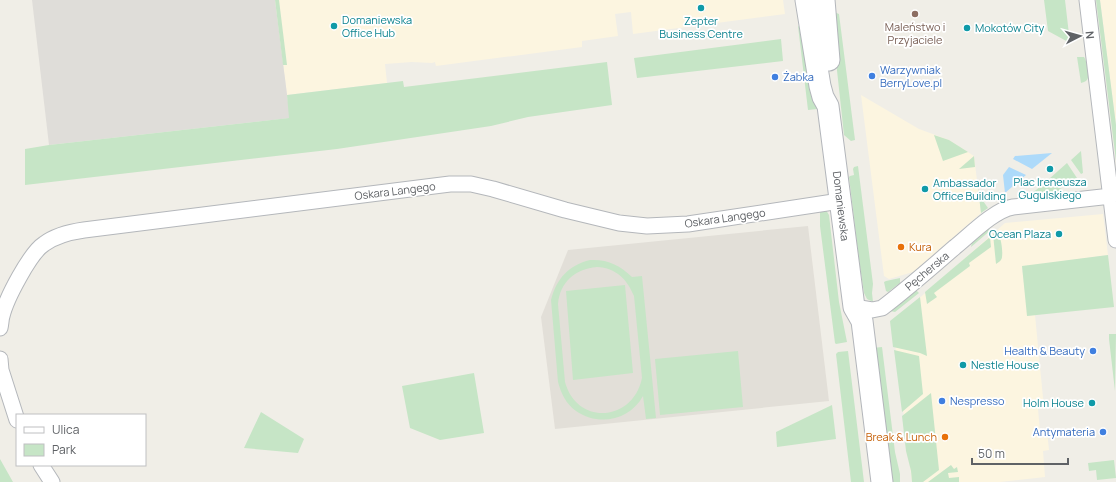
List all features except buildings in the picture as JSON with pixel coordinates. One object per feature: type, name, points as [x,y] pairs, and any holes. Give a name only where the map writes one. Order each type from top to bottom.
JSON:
[{"type":"street","name":"Domaniewska","points":[[806,0],[820,86],[823,97],[828,106],[854,306],[862,321],[882,482]]},
{"type":"street","name":"Domaniewska","points":[[824,0],[832,85],[832,96],[828,106]]},
{"type":"street","points":[[1087,0],[1116,240]]},
{"type":"street","name":"Oskara Langego","points":[[0,328],[2,315],[13,288],[27,264],[40,246],[57,237],[84,230],[450,184],[471,184],[565,210],[619,222],[651,226],[688,224],[840,201]]},
{"type":"street","name":"Pęcherska","points":[[854,306],[872,310],[882,308],[995,215],[1008,208],[1111,196]]},
{"type":"street","name":"Domaniewska","points":[[854,306],[848,324],[868,482]]},
{"type":"street","points":[[1,364],[16,416]]},
{"type":"street","points":[[42,466],[52,482]]},
{"type":"shaded area","points":[[32,0],[275,0],[290,118],[49,145]]},
{"type":"shaded area","points":[[275,0],[783,0],[785,14],[633,34],[631,12],[615,14],[618,36],[582,41],[582,47],[436,66],[435,62],[385,64],[387,83],[287,95]]},
{"type":"shaded area","points":[[1100,0],[1116,0],[1116,125]]},
{"type":"shaded area","name":"Ambassador Office Building","points":[[861,95],[919,129],[949,140],[974,156],[981,213],[913,272],[889,279],[884,276]]},
{"type":"shaded area","points":[[1103,214],[1108,255],[1022,267],[1028,316],[1035,315],[1044,408],[1038,409],[1040,431],[1047,431],[1049,450],[1043,451],[1045,477],[1000,482],[912,482],[892,320],[923,295],[1005,223]]},
{"type":"shaded area","points":[[808,226],[829,401],[555,429],[541,317],[568,250]]},
{"type":"green space","points":[[275,0],[279,0],[287,65],[283,65]]},
{"type":"green space","points":[[1044,0],[1065,0],[1070,43],[1048,31]]},
{"type":"green space","points":[[1096,0],[1100,0],[1116,125],[1116,161]]},
{"type":"green space","points":[[834,12],[839,14],[855,140],[851,141],[844,135],[835,52]]},
{"type":"green space","points":[[798,26],[801,28],[812,62],[817,109],[808,110]]},
{"type":"green space","points":[[781,39],[783,61],[637,78],[634,58]]},
{"type":"green space","points":[[1077,57],[1084,57],[1088,68],[1088,78],[1085,82],[1081,83]]},
{"type":"green space","points":[[607,62],[612,105],[528,117],[491,126],[337,149],[25,185],[25,149],[289,118],[287,95],[403,81],[404,87]]},
{"type":"green space","points":[[934,135],[949,140],[968,152],[943,161]]},
{"type":"green space","points":[[1081,151],[1083,173],[1081,174],[1071,160]]},
{"type":"green space","points":[[974,156],[975,167],[959,169]]},
{"type":"green space","points":[[1067,163],[1077,178],[1065,187],[1049,179]]},
{"type":"green space","points":[[858,166],[873,284],[873,302],[867,299],[864,293],[849,177],[854,175],[853,169],[854,167]]},
{"type":"green space","points":[[1046,182],[1062,189],[1060,191],[1031,194]]},
{"type":"green space","points":[[978,188],[981,198],[988,208],[981,213]]},
{"type":"green space","points":[[820,208],[826,210],[829,215],[839,302],[847,342],[836,344],[820,226]]},
{"type":"green space","points":[[986,229],[992,229],[971,247],[972,242]]},
{"type":"green space","points":[[996,231],[1000,239],[1002,254],[1001,259],[996,264],[993,234]]},
{"type":"green space","points":[[990,237],[991,247],[969,263],[970,266],[934,293],[937,297],[927,304],[925,292]]},
{"type":"green space","points":[[1108,255],[1114,307],[1027,316],[1022,266]]},
{"type":"green space","points":[[596,260],[608,262],[623,269],[632,277],[642,276],[656,418],[646,419],[643,396],[630,411],[622,416],[604,420],[594,419],[576,411],[569,405],[562,394],[558,382],[551,300],[556,286],[564,274],[582,262]],"holes":[[[589,268],[604,268],[615,272],[620,276],[628,284],[634,296],[642,378],[637,393],[628,403],[617,410],[605,413],[592,412],[581,406],[571,396],[565,382],[558,304],[562,289],[570,278]]]},
{"type":"green space","points":[[900,278],[900,283],[888,292],[886,291],[884,282]]},
{"type":"green space","points":[[625,285],[633,373],[573,380],[566,291]]},
{"type":"green space","points":[[916,290],[919,293],[895,312],[890,311]]},
{"type":"green space","points":[[920,297],[927,356],[893,347],[890,321]]},
{"type":"green space","points":[[1109,334],[1116,334],[1115,391],[1109,339]]},
{"type":"green space","points":[[882,347],[900,482],[888,482],[872,348]]},
{"type":"green space","points":[[894,350],[919,356],[923,394],[902,412]]},
{"type":"green space","points":[[738,351],[743,407],[660,415],[655,359]]},
{"type":"green space","points":[[848,351],[864,482],[851,482],[836,354],[838,352]]},
{"type":"green space","points":[[474,373],[484,433],[440,440],[410,428],[402,386]]},
{"type":"green space","points":[[931,393],[939,470],[923,482],[912,482],[906,451],[902,416]]},
{"type":"green space","points":[[832,405],[836,439],[777,447],[776,432]]},
{"type":"green space","points":[[261,412],[304,439],[298,453],[244,448]]},
{"type":"green space","points":[[0,459],[13,482],[0,482]]},
{"type":"green space","points":[[1114,460],[1116,478],[1097,480],[1096,470],[1089,471],[1088,463]]},
{"type":"green space","points":[[951,465],[954,469],[957,467],[958,472],[948,473],[949,478],[959,477],[959,482],[928,482]]},
{"type":"water","points":[[1052,153],[1032,169],[1013,159],[1015,156]]},
{"type":"water","points":[[1009,167],[1026,175],[1005,193],[1003,175]]},
{"type":"place","name":"Zepter Business Centre","points":[[701,8]]},
{"type":"place","name":"Maleństwo i Przyjaciele","points":[[915,14]]},
{"type":"place","name":"Domaniewska Office Hub","points":[[334,26]]},
{"type":"place","name":"Mokotów City","points":[[967,28]]},
{"type":"place","name":"Warzywniak BerryLove.pl","points":[[872,76]]},
{"type":"place","name":"Żabka","points":[[775,77]]},
{"type":"place","name":"Plac Ireneusza Gugulskiego","points":[[1050,169]]},
{"type":"place","name":"Ambassador Office Building","points":[[925,189]]},
{"type":"place","name":"Ocean Plaza","points":[[1059,234]]},
{"type":"place","name":"Kura","points":[[901,247]]},
{"type":"place","name":"Health & Beauty","points":[[1093,351]]},
{"type":"place","name":"Nestle House","points":[[963,365]]},
{"type":"place","name":"Nespresso","points":[[942,401]]},
{"type":"place","name":"Holm House","points":[[1092,403]]},
{"type":"place","name":"Antymateria","points":[[1103,432]]},
{"type":"place","name":"Break & Lunch","points":[[945,437]]}]
